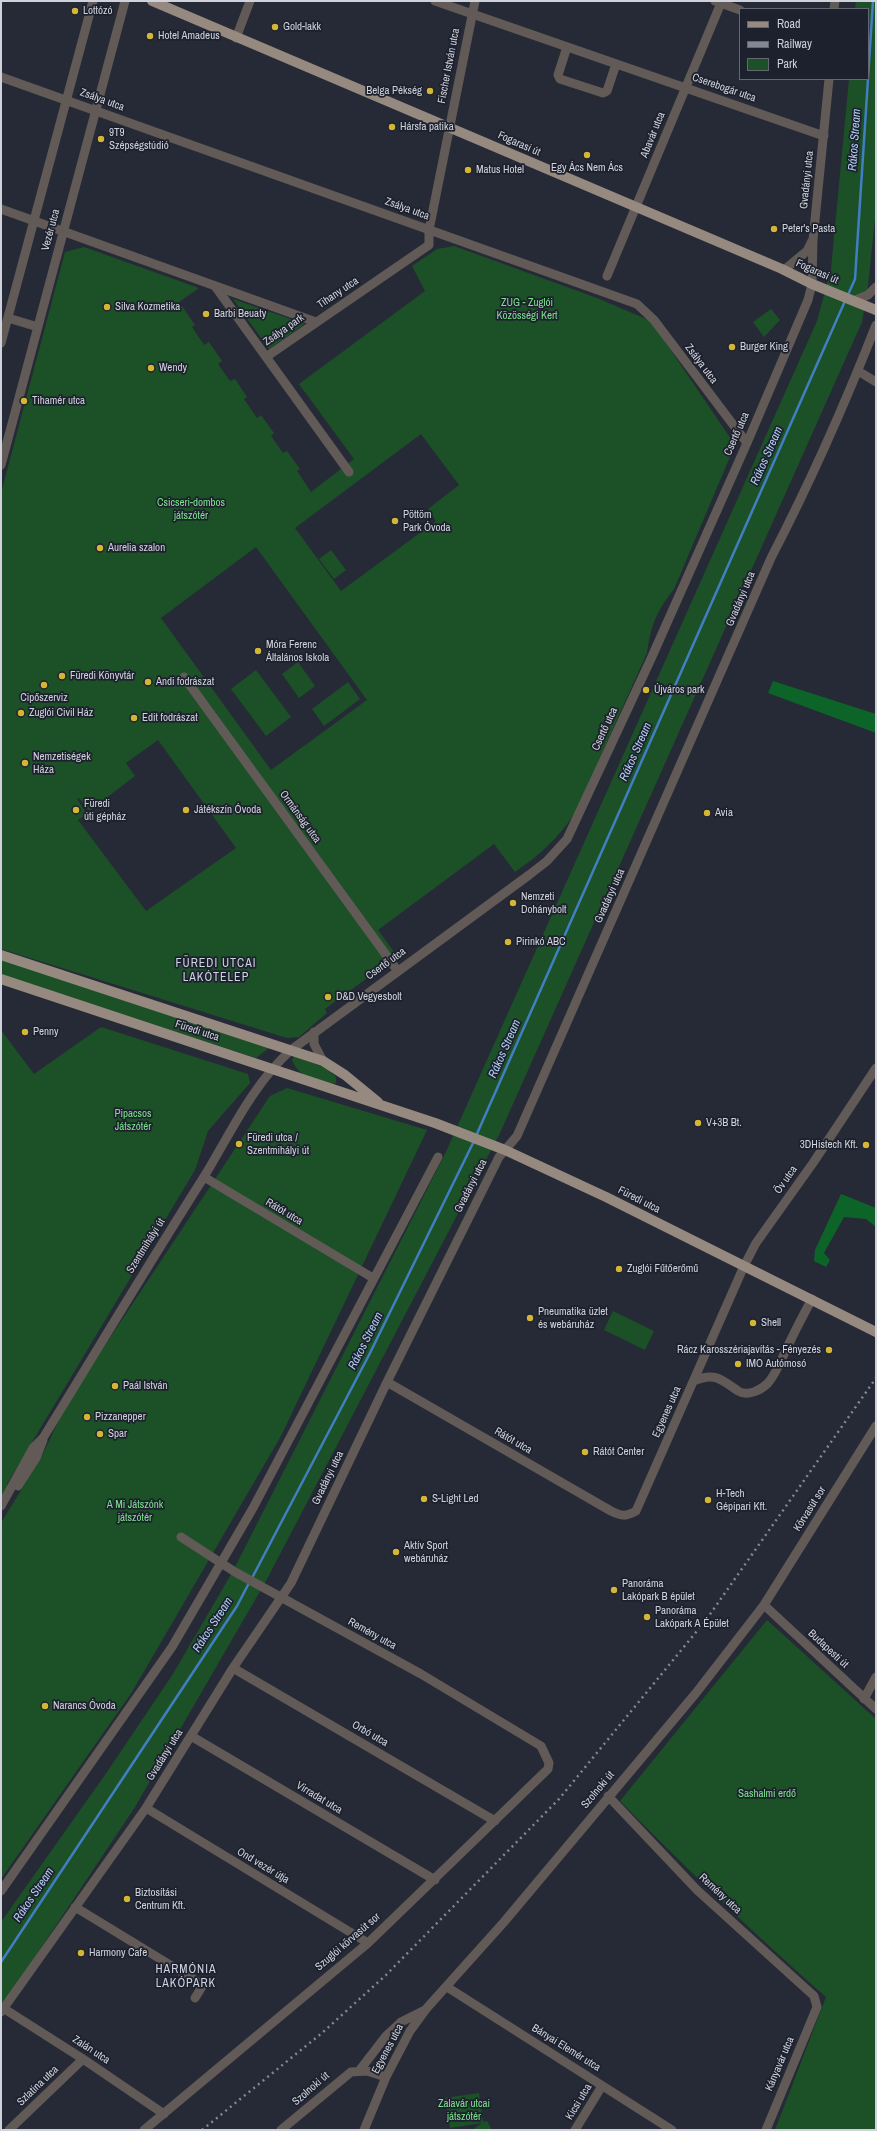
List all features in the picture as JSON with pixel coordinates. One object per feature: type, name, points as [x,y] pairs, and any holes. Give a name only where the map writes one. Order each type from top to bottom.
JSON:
[{"type":"main road","name":"Fogarasi út","points":[[152,1],[784,270],[812,284],[876,310]]},
{"type":"main road","name":"Füredi utca","points":[[1,955],[323,1061],[345,1075],[384,1107]]},
{"type":"main road","name":"Füredi utca","points":[[1,979],[272,1069],[505,1150],[812,1299],[876,1332]]},
{"type":"street","name":"Vezér utca","points":[[1,343],[3,328],[8,318],[93,1]]},
{"type":"street","points":[[118,1],[121,17]]},
{"type":"street","name":"Vezér utca","points":[[1,465],[3,451],[38,327],[125,1]]},
{"type":"street","points":[[236,38],[250,1]]},
{"type":"street","name":"Cserebogár utca","points":[[435,1],[824,136]]},
{"type":"street","name":"Fischer István utca","points":[[429,230],[475,1]]},
{"type":"street","points":[[718,2],[739,10]]},
{"type":"street","name":"Abavár utca","points":[[607,276],[637,208],[718,2]]},
{"type":"street","points":[[567,46],[558,75],[560,79],[605,93],[616,64]]},
{"type":"street","name":"Zsálya utca","points":[[1,77],[636,304],[654,320],[747,443]]},
{"type":"street","name":"Gvadányi utca","points":[[812,284],[813,240],[829,80]]},
{"type":"street","points":[[1,209],[34,220]]},
{"type":"street","name":"Tihany utca","points":[[34,220],[316,322],[429,245],[429,230]]},
{"type":"street","points":[[784,270],[807,251],[813,240]]},
{"type":"street","name":"Csertő utca","points":[[272,1069],[291,1050],[314,1032],[547,861],[567,839],[645,671],[747,443],[808,300],[812,284]]},
{"type":"street","points":[[215,286],[349,472]]},
{"type":"street","points":[[852,301],[868,295],[876,286]]},
{"type":"street","points":[[8,318],[38,327]]},
{"type":"street","name":"Zsálya park","points":[[266,357],[316,322]]},
{"type":"street","name":"Gvadányi utca","points":[[2,2010],[146,1808],[232,1668],[291,1583],[499,1157],[517,1136],[771,558],[791,519],[858,371],[876,326]]},
{"type":"street","points":[[858,371],[876,382]]},
{"type":"street","name":"Ormánság utca","points":[[184,677],[397,970]]},
{"type":"street","points":[[314,1032],[314,1044],[323,1061]]},
{"type":"street","name":"Öv utca","points":[[744,1266],[756,1243],[813,1164],[876,1068]]},
{"type":"street","name":"Szentmihályi út","points":[[1,1506],[33,1448],[43,1438],[204,1177],[230,1130],[272,1069]]},
{"type":"street","points":[[1,1890],[172,1647],[253,1508],[438,1156]]},
{"type":"street","name":"Rátót utca","points":[[204,1177],[373,1278]]},
{"type":"street","name":"Egyenes utca","points":[[629,1515],[636,1511],[744,1266]]},
{"type":"street","name":"Egyenes utca","points":[[694,1381],[706,1375],[716,1377],[741,1392],[750,1393],[760,1389],[769,1382],[776,1370],[812,1299]]},
{"type":"street","name":"Rátót utca","points":[[388,1382],[620,1516],[629,1515]]},
{"type":"street","name":"Körvasút sor","points":[[764,1605],[876,1426]]},
{"type":"street","name":"Remény utca","points":[[181,1537],[220,1563],[280,1598],[421,1674],[541,1746],[548,1756]]},
{"type":"street","name":"Budapesti út","points":[[764,1605],[876,1709]]},
{"type":"street","name":"Szolnoki út","points":[[447,1987],[504,1922],[608,1796],[696,1693],[764,1605]]},
{"type":"street","name":"Orbó utca","points":[[232,1668],[495,1821]]},
{"type":"street","points":[[864,1699],[876,1677]]},
{"type":"street","name":"Virradat utca","points":[[190,1736],[435,1880]]},
{"type":"street","name":"Szuglói körvasút sor","points":[[144,2130],[368,1943],[435,1880],[548,1769],[548,1756]]},
{"type":"street","name":"Remény utca","points":[[608,1796],[697,1890],[814,1996],[817,2006]]},
{"type":"street","name":"Ond vezér útja","points":[[146,1808],[368,1943]]},
{"type":"street","points":[[75,1908],[203,1985],[195,1998]]},
{"type":"street","name":"Egyenes utca","points":[[364,2130],[386,2078],[410,2031],[426,2009],[447,1987]]},
{"type":"street","name":"Bányai Elemér utca","points":[[447,1987],[672,2130]]},
{"type":"street","name":"Kányavár utca","points":[[766,2130],[817,2006]]},
{"type":"street","name":"Szolnoki út","points":[[281,2130],[345,2075],[359,2071],[386,2036],[396,2027],[426,2009]]},
{"type":"street","name":"Zalán utca","points":[[2,2010],[83,2059],[164,2114]]},
{"type":"street","name":"Szlatina utca","points":[[9,2130],[83,2059]]},
{"type":"street","points":[[359,2071],[386,2078]]},
{"type":"street","name":"Kicsi utca","points":[[575,2130],[602,2086]]},
{"type":"green space","points":[[856,1],[876,1],[876,209],[868,286],[862,322],[500,1133],[266,1581],[135,1807],[1,2008],[1,1922],[107,1772],[173,1674],[233,1571],[445,1154],[817,321],[831,269],[849,80],[869,80],[869,8],[855,8]]},
{"type":"green space","points":[[454,246],[597,298],[651,321],[735,445],[674,589],[655,619],[650,634],[647,653],[575,813],[548,846],[515,872],[494,844],[378,930],[397,956],[325,1009],[327,1013],[299,1037],[287,1038],[1,949],[1,493],[65,252],[84,247],[199,288],[179,302],[195,325],[192,327],[204,345],[209,342],[222,361],[218,364],[230,381],[235,379],[247,397],[244,399],[257,418],[261,415],[274,433],[271,436],[283,453],[287,451],[300,469],[297,471],[311,492],[354,459],[299,384],[425,291],[412,266],[437,249]],"holes":[[[421,434],[459,485],[428,509],[436,521],[341,591],[295,528]],[[256,547],[367,700],[271,770],[161,618]],[[158,740],[236,848],[146,911],[78,820],[87,814],[77,799],[79,798],[89,811],[135,776],[126,763]]]},
{"type":"green space","points":[[233,299],[305,324],[269,349]]},
{"type":"green space","points":[[771,309],[780,320],[764,337],[753,322]]},
{"type":"green space","points":[[331,550],[346,570],[334,579],[319,559]]},
{"type":"green space","points":[[298,662],[315,686],[299,698],[282,674]]},
{"type":"green space","points":[[256,670],[291,717],[266,736],[231,689]]},
{"type":"green space","points":[[773,681],[876,714],[876,733],[768,693]]},
{"type":"green space","points":[[348,682],[360,699],[324,726],[312,709]]},
{"type":"green space","points":[[1,960],[269,1048],[256,1058],[1,975]]},
{"type":"green space","name":"Pipacsos Játszótér","points":[[101,1027],[248,1074],[250,1083],[208,1131],[195,1170],[7,1484],[11,1489],[1,1500],[1,1030],[34,1074]]},
{"type":"green space","points":[[294,1056],[326,1068],[336,1077],[336,1083],[332,1084],[320,1081],[303,1074],[295,1066],[292,1060]]},
{"type":"green space","name":"A Mi Játszónk játszótér","points":[[287,1088],[427,1130],[281,1436],[132,1692],[1,1879],[1,1523],[42,1456],[60,1418],[96,1359],[270,1096]]},
{"type":"green space","points":[[841,1194],[876,1208],[876,1227],[866,1219],[844,1217],[824,1253],[830,1260],[826,1267],[814,1261],[815,1250]]},
{"type":"green space","points":[[613,1311],[654,1331],[645,1350],[604,1330]]},
{"type":"green space","name":"Sashalmi erdő","points":[[767,1620],[876,1719],[876,2130],[775,2130],[826,1997],[773,1950],[670,1852],[620,1801]]},
{"type":"green space","name":"Zalavár utcai játszótér","points":[[479,2093],[483,2122],[487,2121],[492,2130],[472,2130],[482,2123],[450,2128],[445,2098]]},
{"type":"waterway","name":"Rákos Stream","points":[[869,63],[873,1]]},
{"type":"waterway","name":"Rákos Stream","points":[[847,297],[855,279],[868,80]]},
{"type":"waterway","name":"Rákos Stream","points":[[476,1136],[845,301]]},
{"type":"waterway","name":"Rákos Stream","points":[[252,1578],[369,1355],[474,1141]]},
{"type":"waterway","name":"Rákos Stream","points":[[1,1962],[237,1606],[249,1583]]},
{"type":"railway","points":[[202,2130],[322,2033],[386,1975],[559,1799],[706,1620],[876,1378]]},
{"type":"place","name":"Lottózó","points":[[75,11]]},
{"type":"place","name":"Gold-lakk","points":[[275,27]]},
{"type":"place","name":"Hotel Amadeus","points":[[150,36]]},
{"type":"place","name":"Belga Pékség","points":[[430,91]]},
{"type":"place","name":"Hársfa patika","points":[[392,127]]},
{"type":"place","name":"9T9 Szépségstúdió","points":[[101,139]]},
{"type":"place","name":"Egy Ács Nem Ács","points":[[587,155]]},
{"type":"place","name":"Matus Hotel","points":[[468,170]]},
{"type":"place","name":"Peter's Pasta","points":[[774,229]]},
{"type":"place","name":"Silva Kozmetika","points":[[107,307]]},
{"type":"place","name":"Barbi Beuaty","points":[[206,314]]},
{"type":"place","name":"Burger King","points":[[732,347]]},
{"type":"place","name":"Wendy","points":[[151,368]]},
{"type":"place","name":"Tihamér utca","points":[[24,401]]},
{"type":"place","name":"Pöttöm Park Óvoda","points":[[395,521]]},
{"type":"place","name":"Aurelia szalon","points":[[100,548]]},
{"type":"place","name":"Móra Ferenc Általános Iskola","points":[[258,651]]},
{"type":"place","name":"Füredi Könyvtár","points":[[62,676]]},
{"type":"place","name":"Andi fodrászat","points":[[148,682]]},
{"type":"place","name":"Cipőszerviz","points":[[44,685]]},
{"type":"place","name":"Újváros park","points":[[646,690]]},
{"type":"place","name":"Zuglói Civil Ház","points":[[21,713]]},
{"type":"place","name":"Edit fodrászat","points":[[134,718]]},
{"type":"place","name":"Nemzetiségek Háza","points":[[25,763]]},
{"type":"place","name":"Füredi úti gépház","points":[[76,810]]},
{"type":"place","name":"Játékszín Óvoda","points":[[186,810]]},
{"type":"place","name":"Avia","points":[[707,813]]},
{"type":"place","name":"Nemzeti Dohánybolt","points":[[513,903]]},
{"type":"place","name":"Pirinkó ABC","points":[[508,942]]},
{"type":"place","name":"D&D Vegyesbolt","points":[[328,997]]},
{"type":"place","name":"Penny","points":[[25,1032]]},
{"type":"place","name":"V+3B Bt.","points":[[698,1123]]},
{"type":"place","name":"Füredi utca / Szentmihályi út","points":[[239,1144]]},
{"type":"place","name":"3DHistech Kft.","points":[[866,1145]]},
{"type":"place","name":"Zuglói Fűtőerőmű","points":[[619,1269]]},
{"type":"place","name":"Pneumatika üzlet és webáruház","points":[[530,1318]]},
{"type":"place","name":"Shell","points":[[753,1323]]},
{"type":"place","name":"Rácz Karosszériajavítás - Fényezés","points":[[829,1350]]},
{"type":"place","name":"IMO Autómosó","points":[[738,1364]]},
{"type":"place","name":"Paál István","points":[[115,1386]]},
{"type":"place","name":"Pizzanepper","points":[[87,1417]]},
{"type":"place","name":"Spar","points":[[100,1434]]},
{"type":"place","name":"Rátót Center","points":[[585,1452]]},
{"type":"place","name":"S-Light Led","points":[[424,1499]]},
{"type":"place","name":"H-Tech Gépipari Kft.","points":[[708,1500]]},
{"type":"place","name":"Aktív Sport webáruház","points":[[396,1552]]},
{"type":"place","name":"Panoráma Lakópark B épület","points":[[614,1590]]},
{"type":"place","name":"Panoráma Lakópark A Épület","points":[[647,1617]]},
{"type":"place","name":"Narancs Óvoda","points":[[45,1706]]},
{"type":"place","name":"Biztosítási Centrum Kft.","points":[[127,1899]]},
{"type":"place","name":"Harmony Cafe","points":[[81,1953]]},
{"type":"district","name":"FÜREDI UTCAI LAKÓTELEP","points":[[216,971]]},
{"type":"district","name":"HARMÓNIA LAKÓPARK","points":[[186,1977]]},
{"type":"park label","name":"ZUG - Zuglói Közösségi Kert","points":[[527,309]]},
{"type":"park label","name":"Csicseri-dombos játszótér","points":[[191,509]]}]
